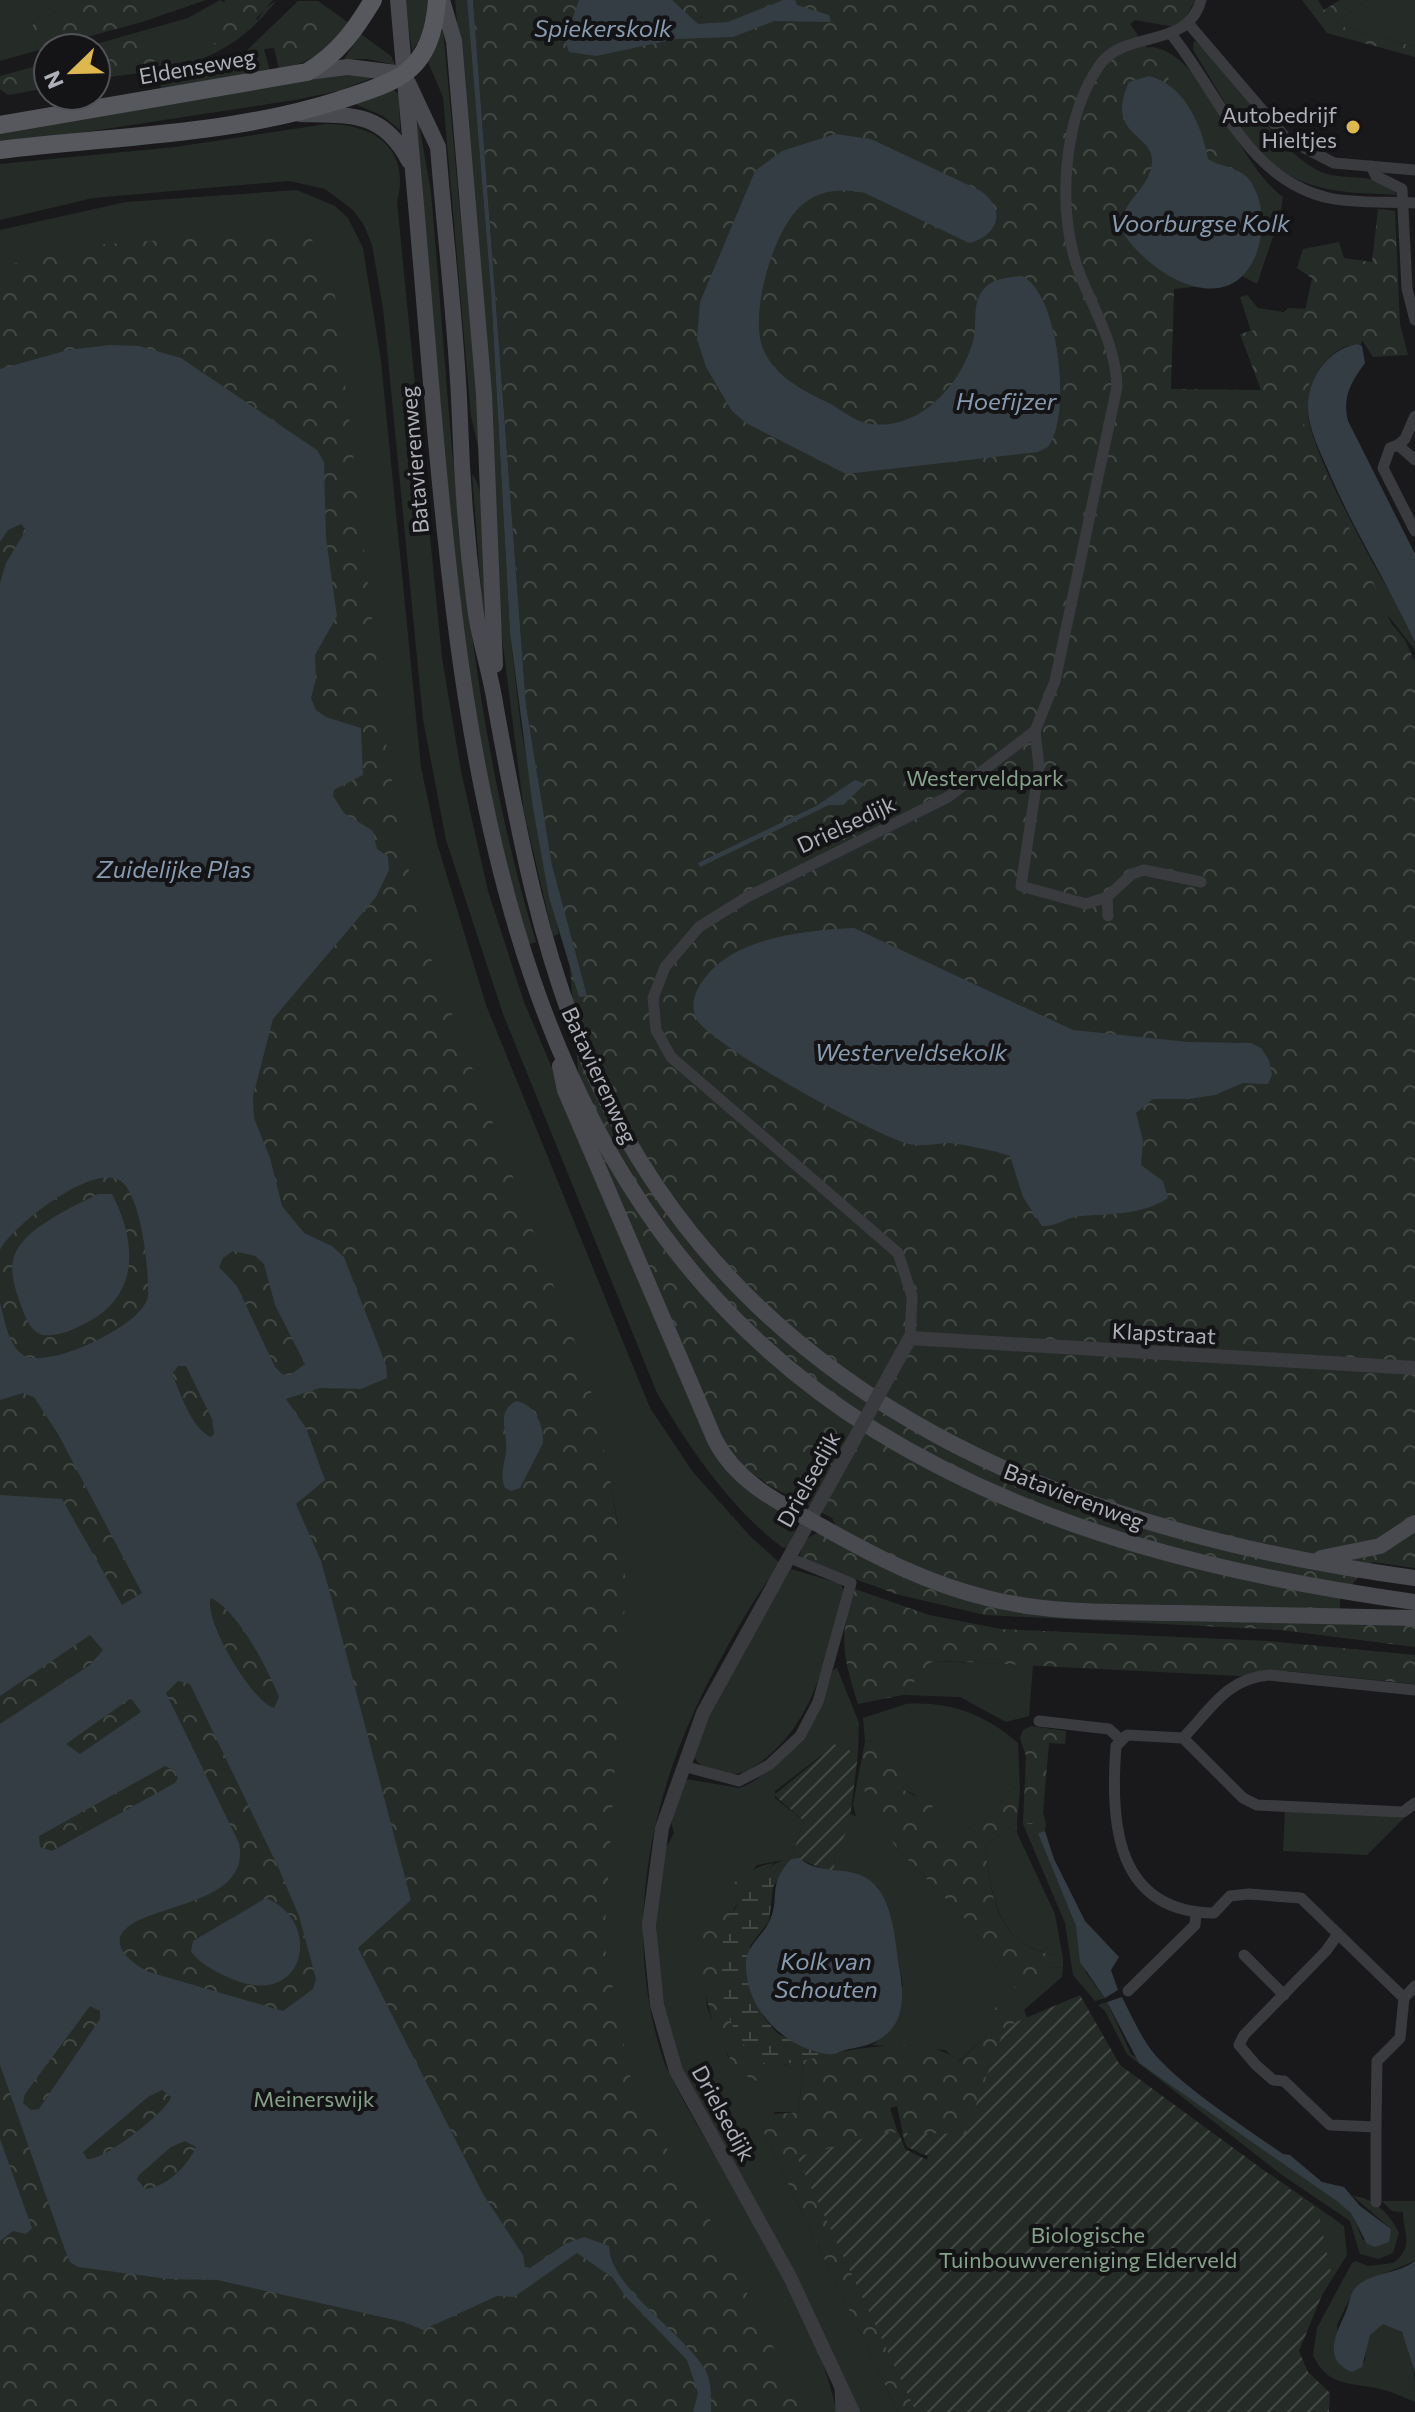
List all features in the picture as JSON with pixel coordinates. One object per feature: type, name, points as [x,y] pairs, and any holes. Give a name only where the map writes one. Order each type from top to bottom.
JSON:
[{"type":"main road","name":"Eldenseweg","points":[[307,72],[327,60],[347,40],[373,0]]},
{"type":"main road","name":"Batavierenweg","points":[[398,0],[444,530],[469,727],[499,873],[521,948],[554,1037],[614,1161],[652,1221],[717,1299],[775,1355],[878,1432],[987,1489],[1115,1539],[1242,1573],[1415,1602]]},
{"type":"main road","name":"Batavierenweg","points":[[404,74],[428,45],[440,0]]},
{"type":"main road","name":"Batavierenweg","points":[[440,0],[454,41],[484,394],[495,610],[495,699]]},
{"type":"main road","name":"Eldenseweg","points":[[0,125],[307,72],[348,67],[404,74]]},
{"type":"main road","name":"Batavierenweg","points":[[404,74],[438,147],[475,611],[495,699],[508,783],[531,882],[565,1001],[598,1082],[672,1207],[745,1294],[809,1352],[863,1394],[1000,1468],[1064,1495],[1160,1525],[1304,1560],[1415,1578]]},
{"type":"main road","points":[[296,114],[404,74]]},
{"type":"main road","points":[[0,150],[167,133],[296,114],[358,116],[375,122],[393,136],[412,166]]},
{"type":"main road","points":[[554,1037],[565,1090],[721,1453],[747,1481],[845,1542],[938,1584],[1019,1605],[1080,1612],[1415,1618]]},
{"type":"main road","points":[[1304,1560],[1380,1546],[1415,1523]]},
{"type":"street","points":[[1201,0],[1188,23],[1171,34],[1125,45],[1100,64],[1083,104],[1069,157],[1065,185],[1070,242],[1113,351],[1117,387],[1055,681],[1035,731],[1039,767],[1021,886],[1086,904],[1107,897],[1132,874],[1144,870],[1201,882]]},
{"type":"street","points":[[1188,23],[1287,139],[1325,160],[1409,170],[1402,189]]},
{"type":"street","points":[[1171,34],[1255,156],[1281,179],[1327,197],[1409,203]]},
{"type":"street","points":[[1371,166],[1376,176],[1402,189],[1409,203],[1407,289],[1415,320]]},
{"type":"street","points":[[1415,416],[1398,445],[1390,448],[1383,468],[1415,531]]},
{"type":"street","points":[[1398,445],[1415,460]]},
{"type":"street","name":"Drielsedijk","points":[[853,2412],[790,2277],[680,2081],[661,2027],[652,1966],[652,1883],[662,1828],[703,1713],[910,1338],[912,1296],[898,1253],[671,1057],[656,1030],[653,998],[665,967],[699,927],[747,897],[948,797],[1035,731]]},
{"type":"street","points":[[1107,897],[1108,916]]},
{"type":"street","name":"Klapstraat","points":[[910,1338],[1415,1368]]},
{"type":"street","name":"Drielsedijk","points":[[683,1766],[726,1780],[749,1778],[787,1750],[810,1721],[851,1583],[790,1558]]},
{"type":"street","points":[[1183,1738],[1229,1687],[1245,1677],[1269,1675],[1415,1690]]},
{"type":"street","points":[[1039,1721],[1109,1729],[1120,1739]]},
{"type":"street","points":[[1404,1998],[1301,1898],[1230,1896],[1214,1913],[1196,1913],[1171,1907],[1152,1895],[1134,1873],[1120,1848],[1112,1796],[1116,1746],[1127,1735],[1183,1738],[1243,1798],[1257,1805],[1403,1812],[1415,1803]]},
{"type":"street","points":[[1128,1991],[1195,1925],[1196,1913]]},
{"type":"street","points":[[1338,1934],[1239,2045],[1264,2073],[1273,2080],[1284,2081],[1330,2125],[1376,2127]]},
{"type":"street","points":[[1244,1955],[1284,1995]]},
{"type":"street","points":[[1376,2202],[1377,2061],[1400,2038],[1404,1998],[1415,1986]]},
{"type":"street","points":[[840,2383],[841,2412]]},
{"type":"green space","points":[[0,0],[92,0],[36,19],[29,32],[32,52],[0,61]]},
{"type":"green space","points":[[92,0],[121,0],[139,7],[142,22],[105,32],[32,32],[32,37],[29,32],[36,19]]},
{"type":"green space","points":[[121,0],[206,0],[142,22],[139,7]]},
{"type":"green space","points":[[220,0],[258,20],[264,9],[277,0],[251,28],[238,39],[208,56],[174,67],[155,71],[159,63],[151,31],[112,44],[112,40],[188,18]]},
{"type":"green space","points":[[225,0],[273,0],[237,40],[223,47],[214,44]]},
{"type":"green space","points":[[405,0],[428,0],[426,30],[412,51]]},
{"type":"green space","points":[[455,0],[467,0],[491,291],[510,633],[521,728],[559,934],[553,936],[524,812],[501,629],[491,391]]},
{"type":"green space","name":"Westerveldpark","points":[[473,0],[1195,0],[1185,19],[1175,27],[1135,20],[1130,24],[1246,187],[1218,284],[1174,289],[1171,389],[1261,390],[1240,334],[1304,316],[1312,278],[1297,268],[1303,249],[1339,242],[1344,258],[1372,262],[1378,209],[1395,211],[1400,324],[1408,355],[1373,357],[1362,340],[1319,351],[1300,415],[1391,623],[1405,640],[1415,662],[1415,1514],[1384,1549],[1415,1529],[1415,1568],[1372,1562],[1340,1598],[1340,1611],[1058,1603],[966,1585],[894,1559],[836,1526],[832,1518],[770,1486],[733,1459],[672,1330],[581,1107],[567,929],[552,865],[526,705]]},
{"type":"green space","points":[[1302,0],[1318,0],[1324,10],[1340,0],[1367,0],[1334,24],[1415,47],[1415,57],[1327,33]]},
{"type":"green space","points":[[1367,0],[1415,0],[1415,47],[1334,24]]},
{"type":"green space","points":[[298,1],[318,1],[349,23],[327,47],[300,64],[279,69],[274,48],[264,49],[270,71],[161,88],[160,83],[207,73],[237,60]]},
{"type":"green space","points":[[305,13],[335,27],[319,46],[305,56],[282,60],[276,37]]},
{"type":"green space","points":[[443,29],[480,426],[479,451],[471,416],[443,97],[428,62]]},
{"type":"green space","points":[[151,31],[161,51],[155,71],[112,77],[112,44]]},
{"type":"green space","points":[[361,34],[391,56],[395,65],[368,59],[344,59]]},
{"type":"green space","points":[[1194,41],[1209,52],[1275,135],[1302,160],[1327,174],[1380,182],[1397,195],[1328,189],[1306,183],[1269,160],[1227,107],[1193,50]]},
{"type":"green space","points":[[1153,47],[1172,55],[1189,70],[1250,160],[1283,197],[1280,216],[1257,284],[1242,276],[1259,236],[1260,205],[1256,191],[1237,170],[1212,162],[1139,48]]},
{"type":"green space","points":[[32,67],[32,91],[8,95],[0,89],[0,76]]},
{"type":"green space","points":[[354,75],[372,78],[338,91],[295,100],[0,145],[0,133],[299,80]]},
{"type":"green space","points":[[391,88],[399,94],[400,130],[383,116],[355,104]]},
{"type":"green space","points":[[415,117],[418,118],[431,192],[454,476],[476,664],[491,758],[511,850],[536,942],[528,945],[502,844],[464,638],[441,430]]},
{"type":"green space","points":[[326,124],[343,125],[373,134],[385,143],[399,167],[397,202],[442,658],[461,771],[488,891],[524,1002],[715,1452],[792,1516],[795,1532],[789,1546],[783,1548],[729,1497],[683,1435],[657,1393],[503,1014],[446,840],[423,719],[383,308],[372,245],[364,225],[353,210],[325,189],[289,181],[93,198],[0,220],[0,164],[175,147]]},
{"type":"green space","points":[[297,190],[335,206],[348,218],[363,248],[381,361],[421,767],[437,843],[486,1005],[650,1408],[693,1472],[750,1536],[781,1564],[731,1639],[678,1749],[650,1852],[644,1905],[644,1959],[651,2012],[665,2065],[785,2277],[824,2366],[837,2412],[711,2412],[0,369],[0,230],[126,202]],"holes":[[[584,1402],[609,1479],[620,1544],[621,1628],[615,1710]]]},
{"type":"green space","name":"Meinerswijk","points":[[284,231],[310,236],[334,287],[388,760],[420,929],[588,1377],[612,1489],[626,1583],[604,1944],[635,2100],[698,2196],[769,2337],[801,2412],[0,2412],[0,267],[95,245]]},
{"type":"green space","points":[[1247,295],[1258,308],[1284,312],[1288,308],[1315,309],[1258,353],[1240,297]]},
{"type":"green space","points":[[1362,340],[1361,345],[1341,349],[1324,363],[1312,387],[1308,415],[1327,471],[1411,630],[1415,650],[1368,590],[1295,450],[1302,354]]},
{"type":"green space","points":[[472,474],[478,485],[484,520],[487,617],[483,615]]},
{"type":"green space","points":[[819,1533],[979,1600],[1415,1620],[1415,1647],[1281,1630],[985,1615],[896,1594],[806,1561],[800,1555],[804,1544],[808,1538]]},
{"type":"green space","points":[[791,1569],[841,1584],[844,1593],[816,1685],[795,1726],[762,1761],[739,1773],[710,1769],[693,1755],[706,1716]]},
{"type":"green space","points":[[855,1589],[929,1615],[1001,1629],[1268,1641],[1415,1655],[1415,1684],[1288,1671],[1240,1676],[942,1661],[931,1662],[903,1695],[858,1704],[844,1647],[846,1621]]},
{"type":"green space","points":[[931,1661],[1033,1665],[1029,1716],[1006,1722],[960,1697],[903,1695]]},
{"type":"green space","points":[[837,1668],[859,1723],[858,1754],[827,1741],[822,1755],[775,1791],[775,1798],[804,1821],[791,1859],[757,1865],[708,1924],[702,1940],[707,2007],[728,2057],[794,2069],[803,2060],[799,2112],[775,2112],[762,2129],[898,2412],[859,2412],[682,2074],[661,2003],[655,1906],[666,1848],[674,1833],[670,1818],[686,1779],[739,1788],[780,1762],[809,1727],[823,1701],[833,1670]]},
{"type":"green space","points":[[906,1704],[952,1707],[993,1724],[1018,1743],[1020,1790],[1012,1788],[992,1813],[963,1832],[952,1848],[946,1849],[938,1831],[938,1822],[914,1794],[904,1790],[876,1739],[865,1742],[863,1718]]},
{"type":"green space","points":[[1031,1726],[1066,1731],[1065,1744],[1049,1743],[1043,1812],[1046,1824],[1023,1824],[1026,1756],[1020,1738],[1023,1730]]},
{"type":"green space","points":[[876,1739],[886,1746],[904,1790],[932,1805],[946,1849],[963,1832],[992,1813],[1012,1788],[1020,1790],[1017,1822],[985,1847],[991,1888],[1000,1915],[1015,1937],[1030,1947],[1063,1959],[1063,1967],[1048,1968],[1018,1991],[1000,1973],[971,1925],[896,1847],[882,1827],[858,1777],[865,1742]]},
{"type":"green space","points":[[827,1741],[858,1754],[849,1826],[835,1855],[834,1871],[791,1859],[804,1821],[774,1795],[822,1756],[817,1749]]},
{"type":"green space","points":[[858,1777],[896,1847],[971,1925],[1000,1973],[1017,1990],[1048,1968],[1063,1967],[1062,1977],[1024,2010],[996,2007],[987,2035],[958,2062],[945,2050],[871,2045],[876,2043],[903,1985],[888,1910],[878,1887],[834,1871],[835,1855],[851,1814],[856,1816],[853,1805]]},
{"type":"green space","points":[[1285,1809],[1406,1816],[1367,1855],[1283,1851]]},
{"type":"green space","points":[[1017,1822],[1017,1833],[1055,1914],[1063,1959],[1032,1948],[1017,1938],[1001,1916],[996,1902],[985,1847]]},
{"type":"green space","points":[[1023,1824],[1046,1824],[1045,1831],[1039,1833],[1076,1926],[1086,1973],[1105,1998],[1095,2001],[1073,1975],[1065,1923]]},
{"type":"green space","points":[[791,1859],[773,1887],[769,1921],[750,1946],[746,1968],[764,2018],[778,2034],[829,2055],[772,2067],[754,2056],[740,2039],[730,2019],[723,1996],[722,1948],[727,1926],[740,1901],[771,1867]]},
{"type":"green space","points":[[774,1863],[734,1908],[722,1954],[784,2065],[824,2055],[901,2046],[944,2052],[959,2062],[987,2035],[996,2006],[1024,2010],[1027,2017],[1009,2119],[921,2154],[905,2143],[897,2106],[890,2108],[900,2140],[941,2412],[898,2412],[762,2129],[765,2115],[799,2112],[803,2061],[779,2080],[759,2081],[742,2072],[716,2031],[708,2005],[701,1957],[702,1939],[711,1913],[737,1880],[761,1866]]},
{"type":"green space","name":"Biologische Tuinbouwvereniging Elderveld","points":[[1080,1995],[1120,2065],[1318,2210],[1331,2273],[1299,2351],[1308,2372],[1330,2393],[1329,2412],[916,2412],[797,2157],[887,2132],[899,2133],[905,2149],[927,2160],[928,2156],[907,2147],[902,2133],[965,2134],[1005,2027]]},
{"type":"green space","points":[[1107,2002],[1131,2054],[1351,2212],[1363,2240],[1391,2229],[1353,2196],[1368,2200],[1380,2208],[1399,2233],[1393,2253],[1379,2259],[1360,2254],[1350,2221],[1282,2175],[1127,2054],[1105,2011],[1098,2005]]},
{"type":"green space","points":[[1270,2174],[1344,2226],[1347,2255],[1322,2295],[1268,2196]]},
{"type":"green space","points":[[1382,2201],[1415,2201],[1415,2261],[1368,2280],[1349,2300],[1337,2325],[1340,2365],[1352,2372],[1365,2361],[1367,2344],[1374,2331],[1383,2324],[1396,2327],[1410,2352],[1415,2402],[1384,2390],[1335,2379],[1319,2366],[1313,2355],[1317,2328],[1352,2263],[1356,2261],[1368,2266],[1393,2263],[1404,2251],[1403,2212],[1392,2211]]},
{"type":"water","points":[[467,0],[473,0],[526,705],[552,865],[587,996],[579,997],[549,897],[533,808],[510,633],[491,291]]},
{"type":"water","name":"Spiekerskolk","points":[[579,0],[672,0],[698,24],[728,22],[783,0],[795,0],[797,5],[829,15],[831,22],[774,21],[733,37],[676,39],[596,56],[569,52],[565,40]]},
{"type":"water","name":"Voorburgse Kolk","points":[[1149,76],[1173,88],[1190,108],[1208,159],[1243,173],[1255,189],[1262,219],[1257,251],[1251,266],[1229,285],[1198,287],[1167,275],[1140,253],[1121,229],[1125,211],[1146,180],[1152,163],[1146,145],[1126,124],[1122,114],[1123,100],[1129,82]]},
{"type":"water","name":"Hoefijzer","points":[[835,134],[871,139],[981,191],[994,206],[996,222],[987,235],[969,243],[865,193],[835,191],[807,201],[784,228],[767,270],[759,316],[760,335],[769,360],[791,382],[856,419],[885,424],[903,421],[935,402],[960,372],[974,337],[976,307],[986,286],[995,281],[1022,276],[1035,287],[1045,305],[1058,356],[1059,409],[1048,447],[1038,452],[846,474],[746,423],[732,411],[706,367],[697,339],[700,302],[755,171],[782,151]]},
{"type":"water","points":[[1357,344],[1362,346],[1365,363],[1349,390],[1346,412],[1415,554],[1415,642],[1341,498],[1318,448],[1309,419],[1309,394],[1318,371],[1335,354]]},
{"type":"water","name":"Zuidelijke Plas","points":[[110,345],[139,346],[181,358],[317,450],[324,462],[326,538],[337,616],[315,655],[316,679],[311,698],[316,710],[326,717],[361,728],[363,775],[334,790],[333,796],[344,813],[373,831],[377,849],[388,856],[389,870],[376,897],[273,1019],[253,1096],[254,1118],[270,1158],[282,1206],[304,1233],[332,1246],[344,1257],[386,1365],[387,1378],[361,1389],[320,1388],[286,1399],[306,1428],[325,1480],[296,1504],[321,1561],[411,1900],[358,1948],[483,2194],[523,2255],[525,2267],[530,2268],[565,2244],[584,2237],[609,2246],[612,2261],[633,2293],[705,2369],[710,2384],[711,2412],[693,2412],[698,2393],[687,2360],[625,2296],[613,2278],[577,2253],[514,2297],[497,2296],[423,2330],[404,2322],[217,2280],[168,2279],[78,2267],[70,2262],[65,2250],[0,2065],[0,1724],[90,1665],[103,1650],[90,1635],[0,1696],[0,1495],[62,1499],[122,1605],[142,1593],[58,1434],[34,1397],[23,1393],[0,1400],[0,1303],[8,1332],[19,1352],[37,1358],[74,1350],[115,1330],[132,1319],[148,1295],[146,1254],[140,1221],[130,1193],[124,1184],[112,1178],[96,1179],[77,1186],[58,1198],[21,1226],[0,1250],[0,583],[6,563],[26,530],[21,524],[8,530],[0,542],[0,369],[68,350]],"holes":[[[233,1251],[255,1256],[264,1264],[275,1305],[305,1364],[290,1375],[282,1374],[275,1367],[237,1286],[219,1267],[223,1258]],[[178,1366],[186,1366],[212,1419],[214,1434],[211,1437],[198,1426],[172,1374]],[[211,1598],[231,1615],[260,1657],[279,1697],[274,1708],[242,1676],[214,1623]],[[178,1681],[190,1684],[299,1916],[316,1979],[313,1989],[283,2011],[149,1972],[129,1959],[121,1946],[122,1933],[129,1926],[200,1898],[231,1878],[239,1863],[239,1843],[166,1693]],[[131,1698],[141,1712],[80,1754],[66,1744]],[[165,1766],[174,1770],[178,1778],[175,1783],[52,1851],[40,1847],[39,1836]],[[90,2006],[100,2011],[100,2019],[39,2109],[31,2110],[23,2103],[25,2094]],[[162,2090],[171,2097],[133,2135],[106,2153],[87,2159],[83,2152],[148,2097]],[[185,2141],[196,2147],[182,2168],[160,2185],[145,2189],[137,2179],[171,2147]]]},
{"type":"water","points":[[855,780],[865,784],[843,805],[829,805],[700,867],[698,863],[816,806]]},
{"type":"water","name":"Westerveldsekolk","points":[[854,928],[1073,1030],[1188,1042],[1251,1043],[1261,1048],[1269,1060],[1272,1075],[1268,1084],[1243,1083],[1215,1095],[1153,1099],[1136,1113],[1143,1141],[1141,1165],[1163,1181],[1168,1198],[1137,1211],[1075,1217],[1042,1226],[1023,1197],[1010,1156],[951,1143],[914,1145],[891,1138],[760,1067],[729,1047],[696,1018],[694,1000],[700,984],[721,961],[737,951],[775,938]]},
{"type":"water","points":[[98,1194],[112,1194],[121,1213],[129,1250],[124,1285],[102,1313],[69,1331],[43,1335],[27,1321],[15,1288],[12,1267],[15,1254],[20,1244],[39,1227]]},
{"type":"water","points":[[516,1401],[528,1406],[537,1416],[543,1443],[520,1488],[511,1491],[505,1488],[502,1476],[506,1448],[504,1419],[507,1409]]},
{"type":"water","points":[[1045,1831],[1054,1859],[1085,1921],[1119,1957],[1111,1970],[1118,1990],[1105,1998],[1080,1962],[1076,1926],[1038,1833]]},
{"type":"water","name":"Kolk van Schouten","points":[[799,1858],[808,1864],[858,1874],[868,1879],[886,1903],[894,1935],[902,1997],[896,2022],[879,2040],[831,2054],[811,2050],[783,2035],[761,2012],[753,1998],[746,1959],[770,1920],[776,1884],[783,1869],[791,1859]]},
{"type":"water","points":[[266,1898],[284,1910],[295,1925],[300,1942],[298,1959],[290,1973],[276,1983],[257,1985],[220,1974],[191,1952],[193,1941]]},
{"type":"water","points":[[1122,1997],[1152,2051],[1178,2078],[1283,2154],[1290,2155],[1322,2182],[1344,2187],[1360,2206],[1391,2229],[1389,2242],[1375,2247],[1367,2244],[1351,2213],[1338,2202],[1139,2063],[1107,2002]]},
{"type":"water","points":[[0,2139],[32,2228],[26,2234],[13,2231],[0,2241]]},
{"type":"water","points":[[1415,2261],[1415,2372],[1402,2332],[1383,2324],[1370,2335],[1362,2367],[1352,2372],[1343,2367],[1334,2354],[1334,2346],[1354,2289],[1363,2281]]},
{"type":"place","name":"Autobedrijf Hieltjes","points":[[1353,127]]}]
